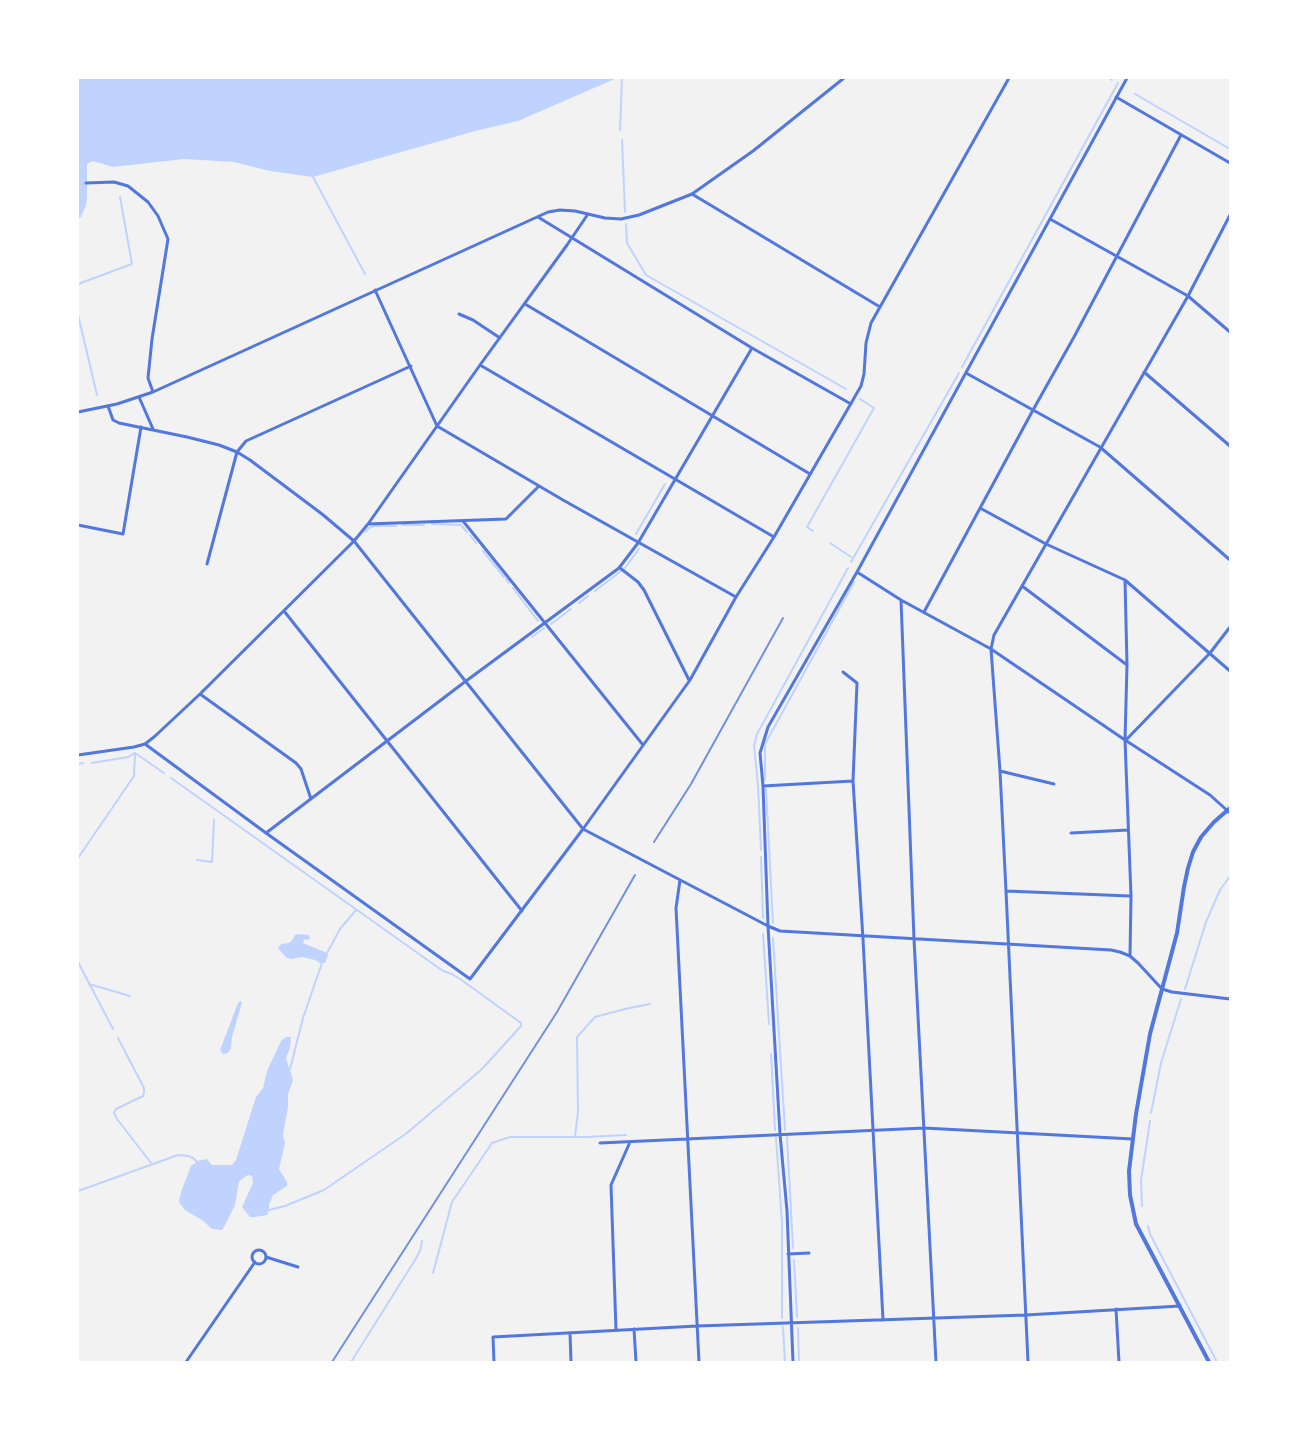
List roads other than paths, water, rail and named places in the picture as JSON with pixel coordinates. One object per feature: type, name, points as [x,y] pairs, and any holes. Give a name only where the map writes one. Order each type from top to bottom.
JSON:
[{"type":"street","points":[[78,412],[108,406],[153,392],[548,212],[560,210],[575,211],[605,218],[621,219],[639,215],[692,194],[753,151],[844,78]]},
{"type":"street","points":[[145,744],[470,979],[584,828],[690,680],[736,597],[774,537],[861,386],[864,374],[866,343],[871,323],[1009,78]]},
{"type":"street","points":[[793,1362],[787,1211],[780,1134],[760,753],[768,727],[857,572],[1127,78]]},
{"type":"street","points":[[1116,97],[1230,163]]},
{"type":"street","points":[[924,612],[1074,337],[1181,135]]},
{"type":"street","points":[[86,183],[114,182],[128,186],[148,202],[158,216],[168,239],[148,378],[153,392]]},
{"type":"street","points":[[692,194],[880,307]]},
{"type":"street","points":[[78,755],[121,750],[145,744],[200,694],[354,541],[572,239],[588,214]]},
{"type":"street","points":[[1028,1362],[1000,771],[991,649],[994,635],[1188,296],[1230,215]]},
{"type":"street","points":[[537,217],[752,348],[851,404]]},
{"type":"street","points":[[1050,219],[1188,296],[1230,332]]},
{"type":"street","points":[[376,290],[437,426],[736,597]]},
{"type":"street","points":[[525,304],[810,474]]},
{"type":"street","points":[[459,314],[473,320],[500,338]]},
{"type":"street","points":[[266,833],[619,568],[638,542],[752,348]]},
{"type":"street","points":[[480,364],[774,537]]},
{"type":"street","points":[[207,564],[237,452],[246,441],[411,366]]},
{"type":"street","points":[[1144,372],[1230,446]]},
{"type":"street","points":[[966,373],[1100,447],[1230,560]]},
{"type":"street","points":[[139,397],[153,429]]},
{"type":"street","points":[[108,406],[112,420],[119,423],[219,445],[237,452],[322,514],[354,541],[584,828],[680,880],[780,931],[1111,950],[1130,956],[1162,989],[1172,992],[1230,999]]},
{"type":"street","points":[[78,526],[123,534],[141,427]]},
{"type":"street","points":[[368,524],[506,519],[539,486]]},
{"type":"street","points":[[980,508],[1046,544],[1125,580],[1230,671]]},
{"type":"street","points":[[463,520],[643,745]]},
{"type":"street","points":[[619,568],[638,582],[644,590],[690,680]]},
{"type":"street","points":[[857,572],[901,600],[991,649],[1125,740],[1210,794],[1230,810],[1214,822],[1201,837],[1193,852],[1184,887],[1178,933],[1150,1034],[1129,1171],[1130,1195],[1136,1224],[1209,1362]]},
{"type":"street","points":[[1125,580],[1127,665],[1125,740],[1130,956]]},
{"type":"street","points":[[1022,586],[1127,665]]},
{"type":"street","points":[[901,600],[914,939],[936,1362]]},
{"type":"street","points":[[284,611],[522,910]]},
{"type":"street","points":[[1125,740],[1210,653],[1230,627]]},
{"type":"street","points":[[844,672],[856,684],[853,781],[883,1320]]},
{"type":"street","points":[[200,694],[296,763],[302,769],[311,799]]},
{"type":"street","points":[[1000,771],[1054,784]]},
{"type":"street","points":[[763,786],[853,781]]},
{"type":"street","points":[[1071,833],[1128,830]]},
{"type":"street","points":[[680,880],[676,908],[699,1362]]},
{"type":"street","points":[[1006,891],[1130,896]]},
{"type":"street","points":[[600,1143],[924,1128],[1133,1139]]},
{"type":"street","points":[[616,1330],[611,1185],[630,1142]]},
{"type":"street","points":[[255,1262],[253,1256],[257,1250],[264,1251],[266,1258]]},
{"type":"street","points":[[788,1254],[808,1253]]},
{"type":"street","points":[[255,1262],[262,1263],[266,1258]]},
{"type":"street","points":[[266,1258],[298,1267]]},
{"type":"street","points":[[186,1362],[255,1262]]},
{"type":"street","points":[[494,1362],[493,1337],[697,1326],[1026,1315],[1180,1306]]},
{"type":"street","points":[[1116,1309],[1119,1362]]},
{"type":"street","points":[[634,1329],[636,1362]]},
{"type":"street","points":[[570,1333],[572,1362]]},
{"type":"water","points":[[78,78],[617,78],[518,121],[479,130],[313,177],[270,171],[234,162],[184,159],[113,167],[93,161],[87,164],[86,205],[81,217],[78,218]]},
{"type":"water","points":[[298,934],[309,935],[309,940],[304,939],[303,943],[327,953],[328,956],[325,963],[302,957],[291,959],[283,954],[278,948],[281,944],[289,943]]},
{"type":"water","points":[[240,1001],[242,1002],[232,1037],[231,1048],[228,1053],[223,1054],[220,1050]]},
{"type":"water","points":[[286,1037],[291,1037],[290,1048],[286,1058],[293,1080],[288,1094],[288,1107],[283,1134],[285,1143],[279,1169],[287,1182],[287,1186],[273,1195],[267,1215],[250,1217],[242,1207],[253,1183],[252,1176],[248,1175],[239,1181],[235,1205],[222,1230],[212,1229],[202,1220],[185,1210],[179,1202],[191,1166],[198,1161],[207,1159],[212,1165],[232,1165],[236,1160],[256,1097],[263,1088],[267,1071],[281,1041]]},
{"type":"waterway","points":[[620,130],[622,78]]},
{"type":"waterway","points":[[962,367],[1118,83]]},
{"type":"waterway","points":[[1135,94],[1230,149]]},
{"type":"waterway","points":[[622,140],[625,212]]},
{"type":"waterway","points":[[313,177],[365,274]]},
{"type":"waterway","points":[[78,284],[132,264],[120,197]]},
{"type":"waterway","points":[[626,224],[627,243],[646,275],[846,389]]},
{"type":"waterway","points":[[78,315],[97,395]]},
{"type":"waterway","points":[[851,562],[959,373]]},
{"type":"waterway","points":[[813,531],[807,527],[874,408],[860,399]]},
{"type":"waterway","points":[[636,534],[665,484]]},
{"type":"waterway","points":[[432,524],[461,525],[467,532]]},
{"type":"waterway","points":[[402,525],[424,525]]},
{"type":"waterway","points":[[365,532],[374,526],[396,526]]},
{"type":"waterway","points":[[470,535],[476,543]]},
{"type":"waterway","points":[[830,543],[851,557]]},
{"type":"waterway","points":[[625,568],[639,549]]},
{"type":"waterway","points":[[483,551],[504,577]]},
{"type":"waterway","points":[[761,850],[754,746],[757,734],[848,568]]},
{"type":"waterway","points":[[595,591],[621,571]]},
{"type":"waterway","points":[[506,579],[509,583]]},
{"type":"waterway","points":[[765,780],[765,744],[854,582]]},
{"type":"waterway","points":[[513,588],[538,621]]},
{"type":"waterway","points":[[579,603],[588,596]]},
{"type":"waterway","points":[[551,624],[571,609]]},
{"type":"waterway","points":[[532,637],[544,628]]},
{"type":"waterway","points":[[135,753],[164,773]]},
{"type":"waterway","points":[[92,763],[128,757],[135,753]]},
{"type":"waterway","points":[[78,858],[134,776],[135,753]]},
{"type":"waterway","points":[[78,764],[83,763]]},
{"type":"waterway","points":[[171,778],[443,971],[463,981],[521,1023],[521,1026],[482,1069],[407,1133],[324,1190],[285,1206],[269,1210]]},
{"type":"waterway","points":[[766,789],[773,923]]},
{"type":"waterway","points":[[197,860],[212,862],[214,820]]},
{"type":"waterway","points":[[761,857],[763,918]]},
{"type":"waterway","points":[[1185,989],[1206,922],[1220,890],[1230,876]]},
{"type":"waterway","points":[[327,953],[340,929],[356,910]]},
{"type":"waterway","points":[[763,934],[769,1024]]},
{"type":"waterway","points":[[773,938],[785,1130]]},
{"type":"waterway","points":[[78,962],[113,1029]]},
{"type":"waterway","points":[[290,1069],[303,1018],[322,963]]},
{"type":"waterway","points":[[89,984],[130,996]]},
{"type":"waterway","points":[[1151,1113],[1161,1063],[1181,999]]},
{"type":"waterway","points":[[575,1136],[578,1112],[577,1037],[595,1017],[650,1004]]},
{"type":"waterway","points":[[118,1038],[144,1088],[144,1092],[143,1096],[116,1109],[114,1113],[151,1163]]},
{"type":"waterway","points":[[771,1054],[775,1130]]},
{"type":"waterway","points":[[1142,1206],[1141,1180],[1150,1121]]},
{"type":"waterway","points":[[433,1273],[452,1202],[492,1143],[510,1137],[626,1135]]},
{"type":"waterway","points":[[787,1137],[793,1248]]},
{"type":"waterway","points":[[776,1138],[782,1223],[782,1318]]},
{"type":"waterway","points":[[78,1191],[178,1155],[188,1156],[197,1162]]},
{"type":"waterway","points":[[1148,1226],[1150,1234],[1217,1362]]},
{"type":"waterway","points":[[351,1362],[415,1260],[420,1251],[422,1241]]},
{"type":"waterway","points":[[794,1260],[797,1317]]},
{"type":"waterway","points":[[783,1327],[785,1362]]},
{"type":"waterway","points":[[798,1328],[799,1362]]},
{"type":"railway","points":[[654,842],[691,784],[783,618]]},
{"type":"railway","points":[[332,1362],[557,1012],[635,875]]}]
